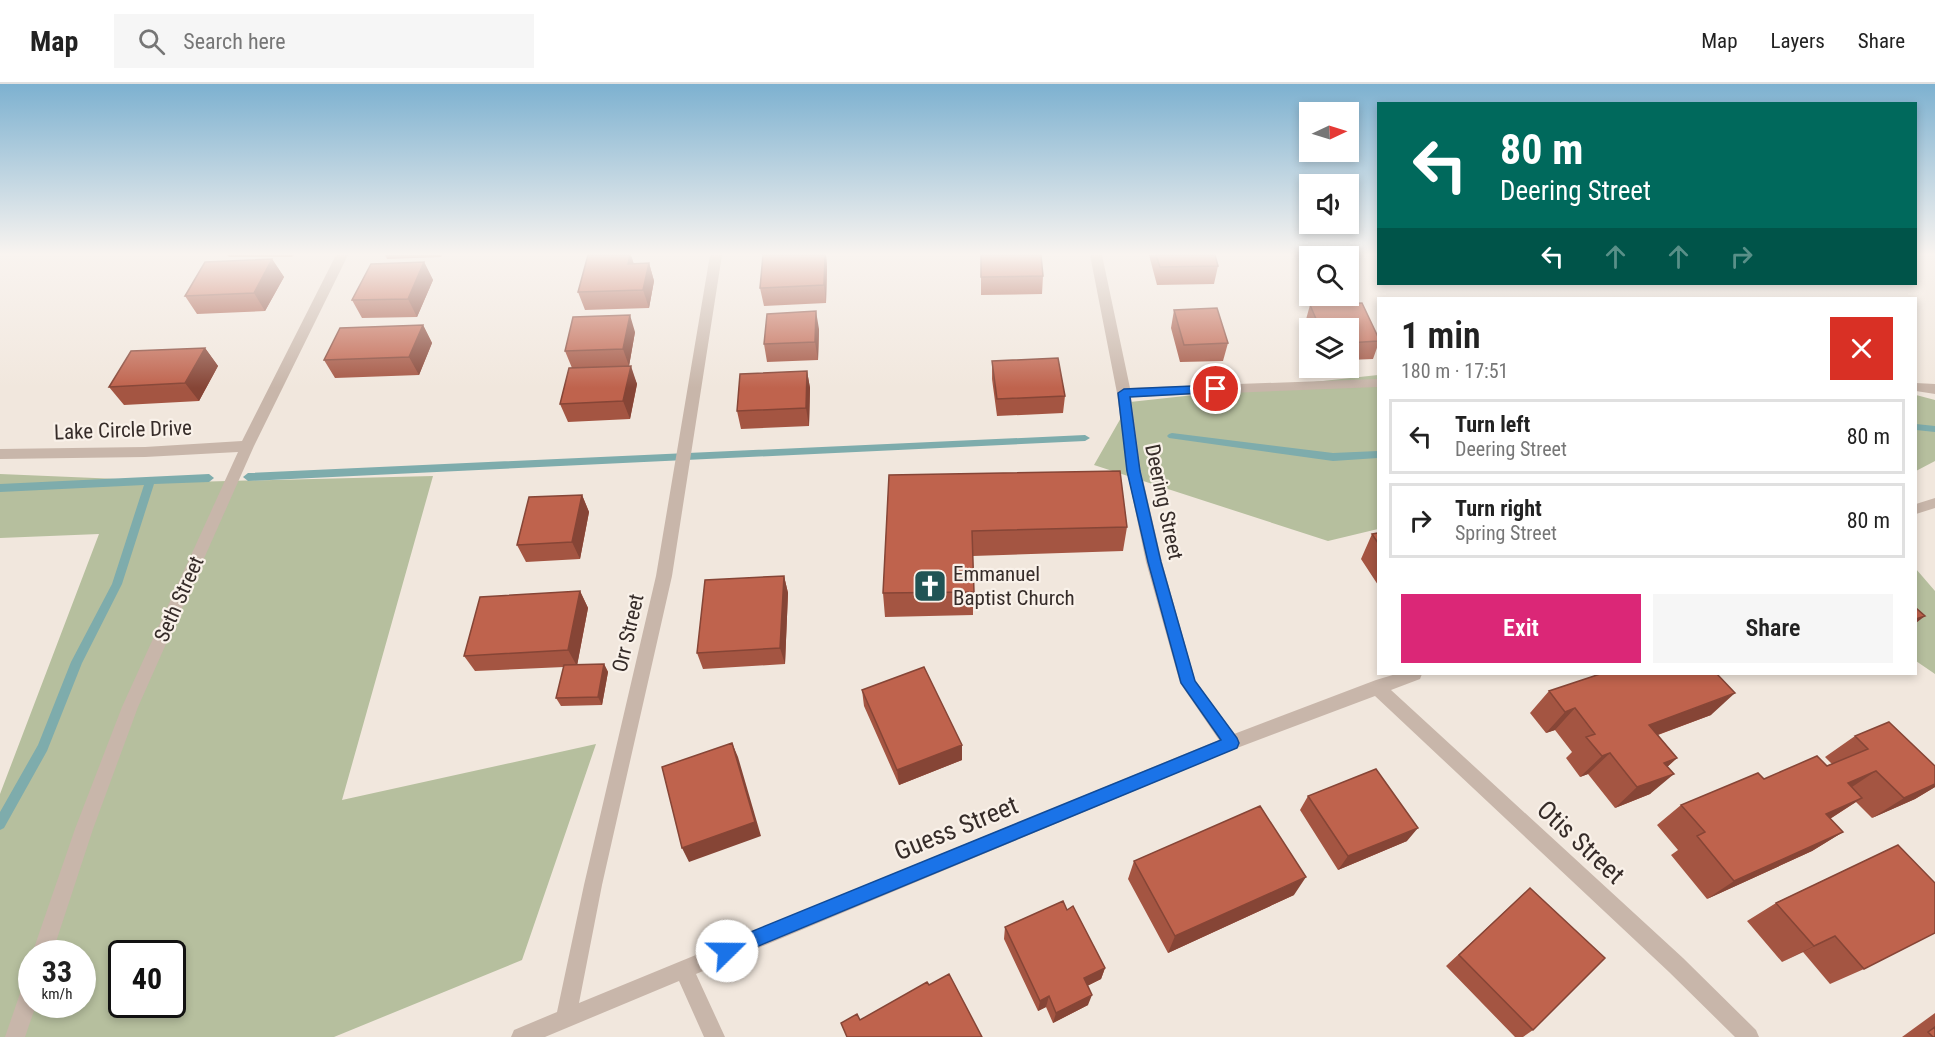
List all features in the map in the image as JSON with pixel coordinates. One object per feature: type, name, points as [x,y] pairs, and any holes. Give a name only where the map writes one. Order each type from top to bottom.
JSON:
[{"type":"street","name":"Seth Street","points":[[47,940],[84,829],[130,707],[247,446],[320,299]]},
{"type":"street","name":"Orr Street","points":[[566,1017],[595,873],[664,576],[709,299]]},
{"type":"street","name":"Deering Street","points":[[1105,299],[1124,393],[1134,471],[1154,562],[1188,683],[1232,743]]},
{"type":"street","points":[[1124,393],[1377,383]]},
{"type":"street","points":[[1917,387],[1935,389]]},
{"type":"street","name":"Lake Circle Drive","points":[[0,454],[145,452],[247,446]]},
{"type":"street","points":[[1917,509],[1935,503]]},
{"type":"street","name":"Guess Street","points":[[521,1037],[1232,743],[1411,675]]},
{"type":"street","name":"Otis Street","points":[[1376,687],[1659,949],[1749,1037]]},
{"type":"street","points":[[683,969],[715,1037]]},
{"type":"street","points":[[15,1037],[21,1018]]},
{"type":"green space","points":[[1377,375],[1377,529],[1328,541],[1094,465],[1130,402]]},
{"type":"green space","points":[[1917,395],[1935,400],[1935,461],[1917,470]]},
{"type":"green space","points":[[0,474],[190,482],[433,476],[342,800],[596,744],[522,960],[334,1037],[0,1037],[0,794],[99,534],[0,538]]},
{"type":"green space","points":[[1917,570],[1935,591],[1935,674],[1917,662]]},
{"type":"building","points":[[1359,303],[1362,303],[1377,335],[1377,341],[1359,342],[1359,318],[1316,318],[1310,306],[1359,306]]},
{"type":"building","points":[[1217,308],[1228,343],[1184,345],[1174,310]]},
{"type":"building","points":[[816,311],[815,342],[764,344],[767,314]]},
{"type":"building","points":[[630,315],[623,349],[565,351],[573,317]]},
{"type":"building","points":[[423,325],[409,357],[324,360],[340,328]]},
{"type":"building","points":[[205,348],[185,383],[109,387],[131,351]]},
{"type":"building","points":[[1058,358],[1065,396],[997,399],[992,361]]},
{"type":"building","points":[[631,366],[623,401],[560,404],[569,368]]},
{"type":"building","points":[[807,371],[806,408],[737,411],[740,374]]},
{"type":"building","name":"Emmanuel Baptist Church","points":[[1120,471],[1127,527],[972,531],[974,592],[883,593],[889,475]]},
{"type":"building","points":[[582,495],[572,542],[517,545],[529,497]]},
{"type":"building","points":[[784,576],[780,648],[697,653],[705,580]]},
{"type":"building","points":[[580,591],[568,650],[464,656],[480,597]]},
{"type":"building","points":[[1917,609],[1925,616],[1917,619]]},
{"type":"building","points":[[604,664],[598,697],[556,698],[564,665]]},
{"type":"building","points":[[924,667],[962,745],[897,770],[862,690]]},
{"type":"building","points":[[1597,675],[1718,675],[1735,693],[1649,725],[1677,758],[1664,763],[1674,774],[1637,787],[1610,753],[1602,756],[1586,737],[1595,734],[1575,708],[1565,712],[1549,691]]},
{"type":"building","points":[[1889,722],[1935,766],[1935,784],[1904,798],[1876,771],[1848,783],[1862,798],[1826,814],[1843,832],[1734,881],[1697,836],[1705,832],[1681,805],[1758,773],[1764,779],[1817,756],[1827,766],[1868,749],[1855,736]]},
{"type":"building","points":[[732,743],[755,822],[682,848],[662,767]]},
{"type":"building","points":[[1376,769],[1418,828],[1348,856],[1308,796]]},
{"type":"building","points":[[1260,806],[1306,877],[1175,936],[1134,861]]},
{"type":"building","points":[[1898,845],[1935,883],[1935,933],[1864,969],[1835,936],[1814,946],[1776,903]]},
{"type":"building","points":[[1530,888],[1605,958],[1533,1030],[1459,955]]},
{"type":"building","points":[[1063,901],[1067,910],[1073,906],[1105,968],[1084,978],[1092,995],[1056,1013],[1049,996],[1040,1001],[1005,927]]},
{"type":"building","points":[[949,974],[982,1037],[847,1037],[841,1023],[857,1014],[860,1020],[927,982],[929,985]]},
{"type":"building","points":[[1935,1027],[1935,1037],[1933,1037],[1928,1032]]},
{"type":"waterway","points":[[1917,427],[1935,429]]},
{"type":"waterway","points":[[1172,436],[1333,457],[1377,455]]},
{"type":"waterway","points":[[248,477],[1085,438]]},
{"type":"waterway","points":[[0,488],[209,478]]},
{"type":"waterway","points":[[0,824],[43,747],[77,662],[117,584],[150,481]]},
{"type":"place","name":"Emmanuel Baptist Church","points":[[930,586]]},
{"type":"route","points":[[727,951],[1232,743],[1188,683],[1154,562],[1134,471],[1124,393],[1216,389]]}]
